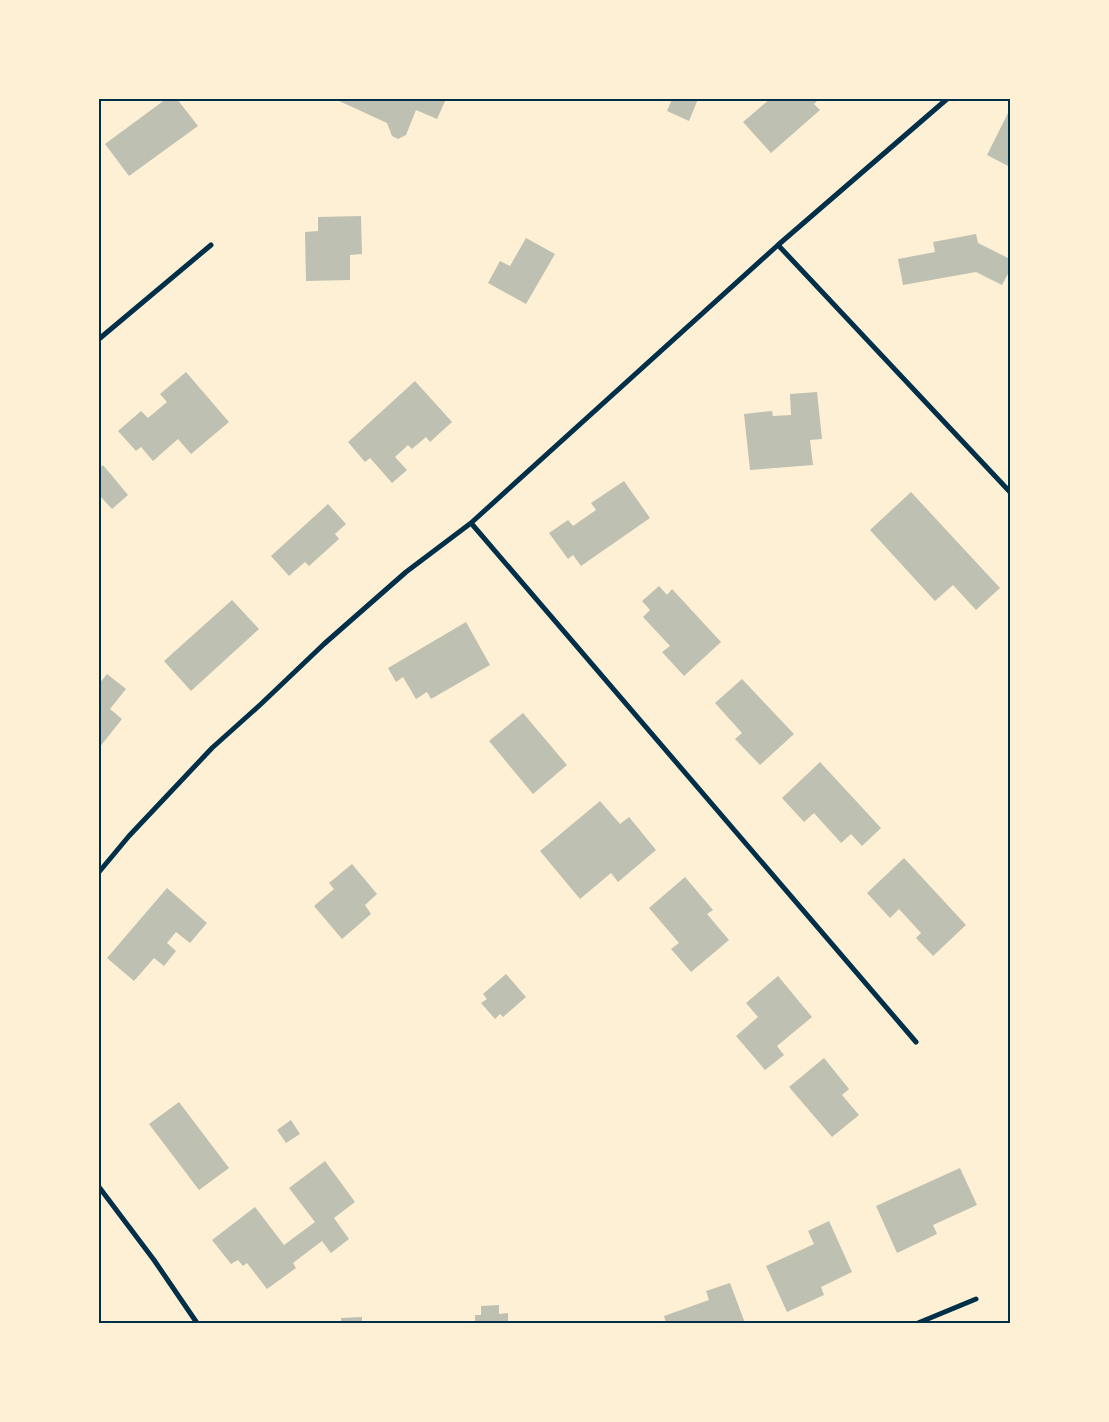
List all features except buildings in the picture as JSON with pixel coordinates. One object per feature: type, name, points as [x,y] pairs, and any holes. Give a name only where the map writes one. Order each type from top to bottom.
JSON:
[{"type":"street","points":[[99,872],[129,836],[212,748],[406,572],[471,523],[778,245],[946,99]]},
{"type":"street","points":[[99,338],[211,245]]},
{"type":"street","points":[[778,245],[1010,492]]},
{"type":"street","points":[[471,523],[916,1042]]},
{"type":"street","points":[[99,1187],[154,1260],[197,1323]]},
{"type":"street","points":[[918,1323],[976,1299]]}]
